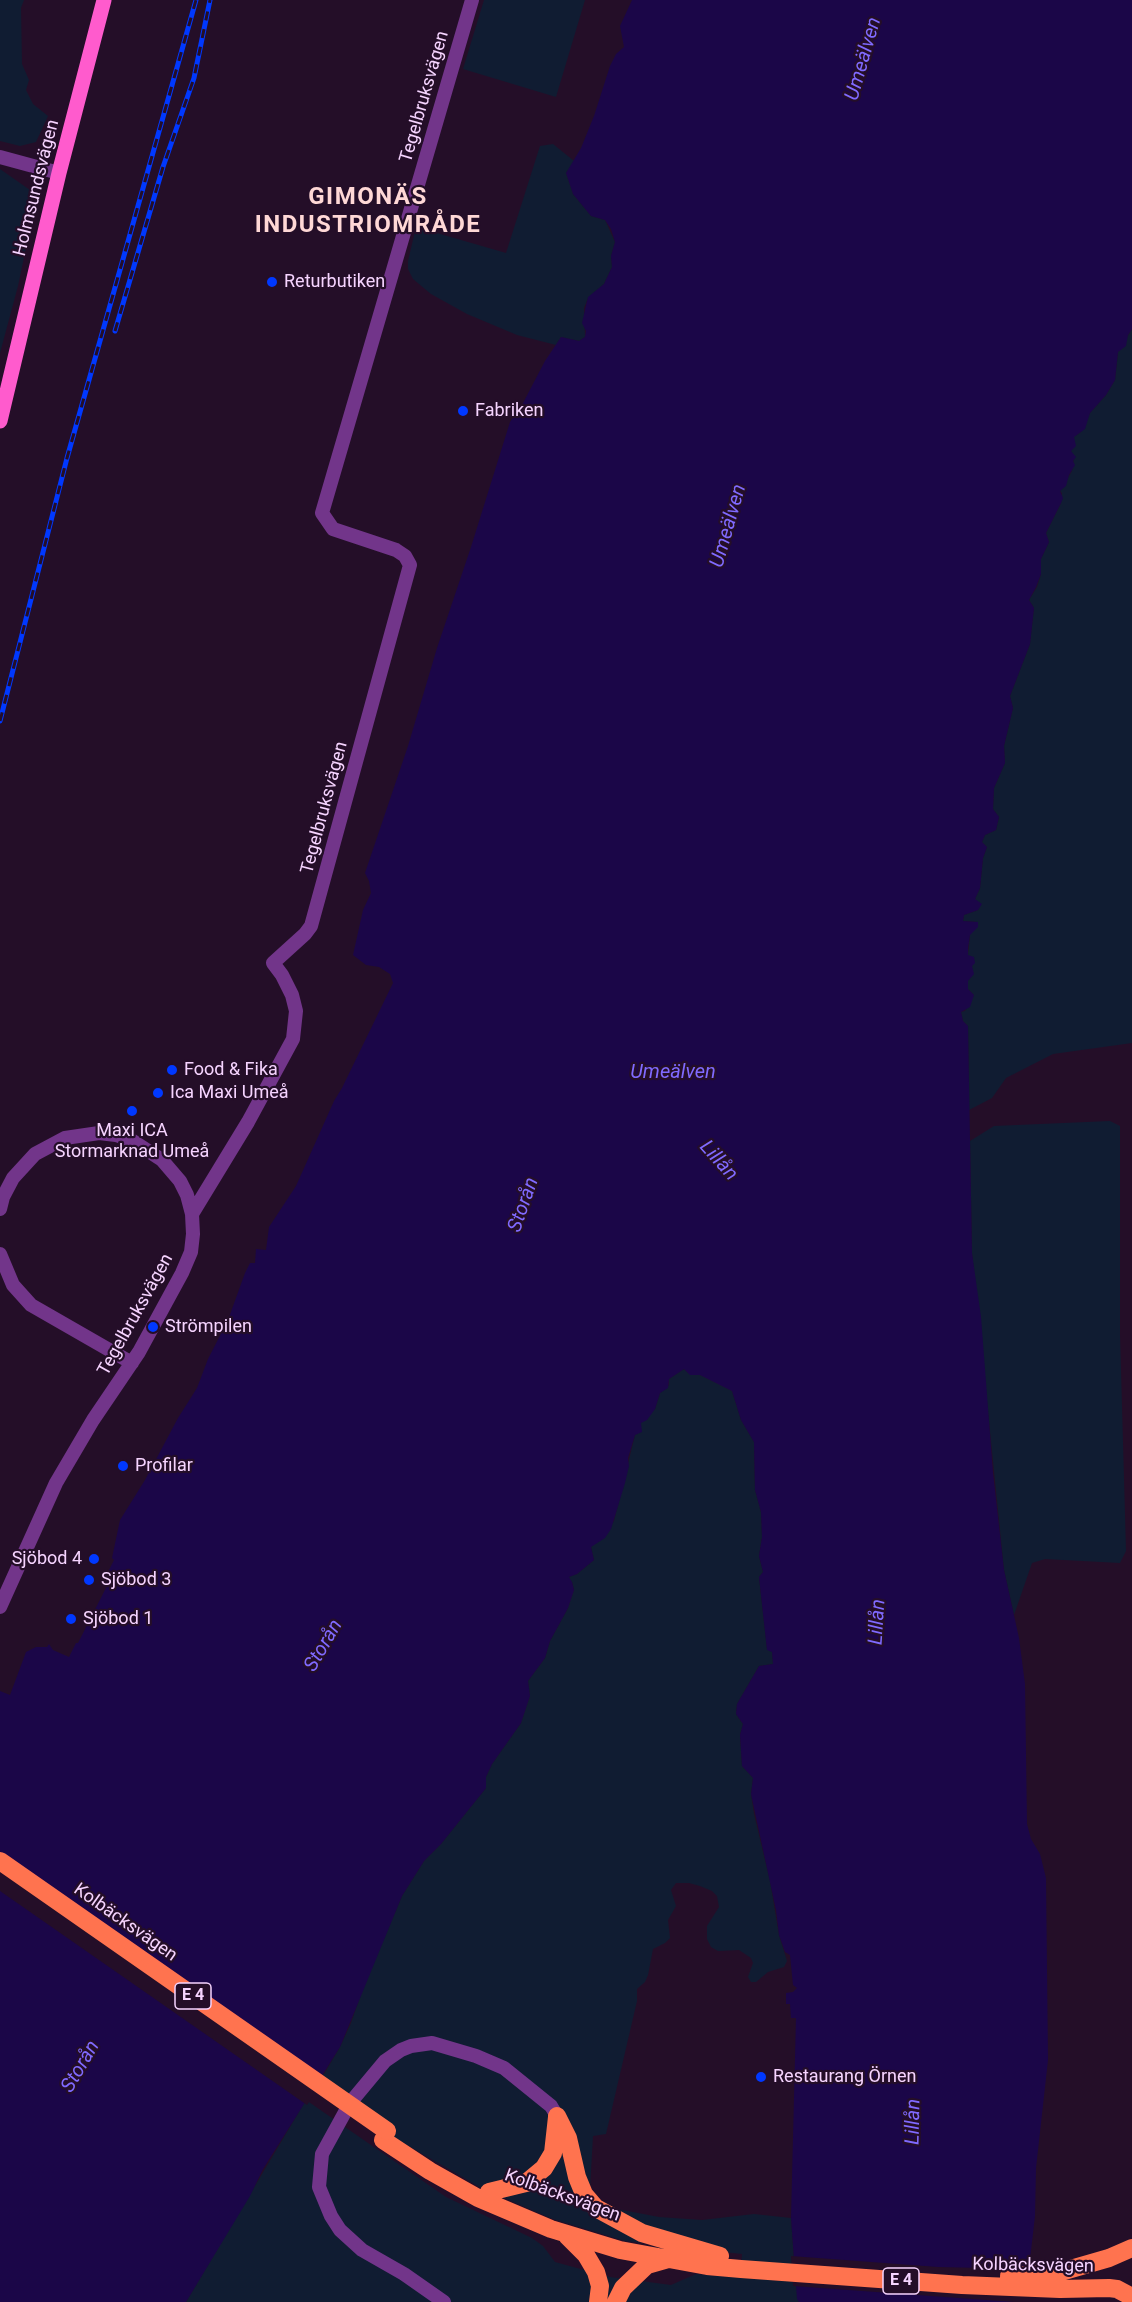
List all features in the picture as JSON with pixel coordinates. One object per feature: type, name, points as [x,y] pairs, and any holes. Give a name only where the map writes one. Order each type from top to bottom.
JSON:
[{"type":"highway","name":"Kolbäcksvägen","points":[[0,1861],[385,2136],[489,2192],[554,2219],[625,2241],[720,2256],[742,2264]]},
{"type":"highway","name":"Kolbäcksvägen","points":[[0,1872],[478,2198],[563,2233],[620,2250],[669,2259],[962,2285],[1058,2281],[1117,2289],[1132,2297]]},
{"type":"highway","points":[[489,2192],[526,2183],[544,2168],[553,2152],[554,2111]]},
{"type":"highway","points":[[554,2111],[568,2138],[577,2177],[584,2194],[596,2208],[642,2233],[720,2256]]},
{"type":"highway","points":[[563,2233],[586,2255],[596,2272],[600,2286],[598,2302]]},
{"type":"highway","name":"Kolbäcksvägen","points":[[1058,2281],[1132,2248]]},
{"type":"highway","points":[[616,2302],[624,2288],[647,2265],[669,2259]]},
{"type":"main road","name":"Holmsundsvägen","points":[[0,421],[59,173],[104,0]]},
{"type":"street","name":"Tegelbruksvägen","points":[[0,1607],[56,1484],[93,1420],[132,1363],[174,1289],[189,1257],[193,1234],[192,1214],[248,1122],[293,1039],[296,1011],[292,995],[273,963],[311,926],[410,565],[405,556],[396,550],[333,529],[322,513],[472,0]]},
{"type":"street","points":[[0,157],[59,173]]},
{"type":"street","points":[[0,1209],[13,1178],[35,1154],[65,1138],[99,1133],[116,1135],[133,1141],[162,1160],[180,1181],[192,1214]]},
{"type":"street","points":[[0,1254],[13,1285],[31,1305],[132,1363]]},
{"type":"street","points":[[444,2302],[404,2274],[362,2250],[340,2230],[331,2216],[319,2187],[322,2154],[327,2142],[350,2103],[385,2061],[400,2050],[432,2043],[476,2056],[504,2068],[554,2111]]},
{"type":"shaded area","points":[[0,0],[24,0],[21,8],[22,64],[29,80],[26,90],[33,104],[48,116],[36,142],[20,146],[0,141]]},
{"type":"shaded area","points":[[484,0],[585,0],[556,97],[463,69]]},
{"type":"shaded area","points":[[553,144],[574,161],[566,173],[573,194],[591,216],[605,220],[615,242],[611,256],[612,267],[604,284],[588,298],[584,308],[585,337],[579,341],[561,337],[556,345],[517,335],[467,314],[431,294],[413,279],[408,269],[416,227],[506,253],[540,146]]},
{"type":"shaded area","points":[[0,169],[30,190],[36,200],[18,286],[0,353]]},
{"type":"shaded area","points":[[1132,329],[1132,1043],[1053,1054],[1006,1078],[992,1098],[969,1110],[968,1026],[963,1021],[961,1012],[965,1011],[974,995],[968,989],[968,955],[970,935],[977,922],[963,921],[964,915],[978,910],[975,899],[980,888],[983,858],[987,847],[982,842],[985,835],[996,830],[999,817],[993,809],[994,788],[1005,763],[1004,746],[1013,708],[1010,696],[1030,644],[1034,608],[1029,600],[1037,587],[1041,574],[1041,559],[1049,542],[1046,533],[1061,503],[1062,493],[1060,491],[1072,471],[1073,437],[1081,432],[1090,413],[1106,395],[1115,380],[1118,352]]},
{"type":"shaded area","points":[[1110,1121],[1120,1126],[1120,1334],[1126,1551],[1120,1563],[1045,1559],[1032,1563],[1014,1615],[1004,1570],[972,1253],[970,1141],[994,1126]]},
{"type":"shaded area","points":[[684,1369],[688,1373],[700,1375],[732,1391],[741,1420],[754,1442],[755,1490],[761,1512],[762,1537],[759,1556],[763,1572],[759,1577],[767,1649],[772,1651],[773,1664],[759,1666],[737,1704],[736,1714],[743,1724],[740,1735],[742,1766],[753,1778],[751,1794],[754,1814],[770,1881],[779,1935],[787,1961],[784,1967],[768,1972],[756,1982],[751,1982],[748,1977],[753,1963],[751,1958],[739,1950],[718,1951],[711,1947],[707,1939],[707,1926],[719,1907],[717,1896],[700,1886],[676,1883],[671,1890],[676,1906],[668,1920],[670,1938],[653,1949],[648,1975],[645,1982],[637,1989],[637,2001],[606,2134],[593,2136],[590,2189],[597,2198],[617,2209],[659,2217],[702,2220],[754,2214],[791,2218],[795,2272],[741,2269],[742,2254],[625,2241],[553,2219],[483,2189],[314,2091],[340,2047],[351,2023],[402,1896],[424,1861],[441,1844],[486,1788],[486,1777],[492,1764],[521,1723],[530,1696],[528,1681],[545,1658],[550,1641],[568,1608],[574,1590],[568,1577],[577,1574],[594,1560],[591,1547],[614,1521],[635,1435],[641,1423],[655,1409],[660,1393],[669,1385],[669,1379]]},
{"type":"shaded area","points":[[306,2100],[446,2197],[532,2238],[543,2246],[555,2262],[610,2277],[671,2285],[696,2274],[796,2282],[799,2302],[186,2302]]},
{"type":"water","name":"Umeälven","points":[[632,0],[1132,0],[1132,329],[1126,346],[1118,352],[1115,380],[1106,395],[1090,413],[1085,429],[1074,437],[1076,446],[1071,451],[1076,457],[1073,461],[1075,465],[1066,486],[1060,491],[1063,498],[1046,533],[1049,542],[1041,559],[1041,574],[1029,600],[1034,608],[1030,644],[1010,696],[1013,708],[1004,746],[1005,763],[994,788],[993,809],[999,817],[996,830],[985,835],[982,842],[987,847],[983,858],[980,888],[975,899],[982,904],[978,910],[964,915],[963,921],[978,922],[978,927],[970,935],[968,948],[968,955],[974,957],[975,963],[972,966],[974,974],[968,981],[968,989],[974,995],[970,1007],[961,1012],[963,1021],[968,1026],[972,1253],[981,1317],[993,1473],[1004,1570],[1019,1638],[1025,1684],[1027,1824],[1031,1839],[1040,1854],[1046,1878],[1048,2060],[1036,2168],[1035,2216],[1025,2302],[799,2302],[797,2299],[791,2218],[796,2018],[791,2018],[790,2004],[786,2004],[786,1993],[793,1992],[797,1988],[793,1985],[790,1955],[785,1952],[779,1935],[776,1910],[751,1794],[753,1778],[742,1766],[740,1735],[743,1724],[736,1714],[737,1704],[759,1666],[773,1664],[772,1652],[767,1650],[759,1577],[763,1572],[759,1556],[762,1537],[761,1512],[755,1490],[754,1442],[741,1420],[732,1391],[700,1375],[690,1375],[684,1369],[669,1379],[668,1388],[660,1393],[655,1409],[647,1420],[641,1423],[642,1432],[635,1435],[628,1458],[629,1466],[625,1483],[611,1529],[605,1538],[591,1547],[594,1560],[577,1574],[569,1577],[574,1590],[568,1608],[550,1641],[545,1658],[528,1681],[530,1696],[521,1723],[492,1764],[486,1777],[486,1788],[441,1844],[424,1861],[402,1896],[340,2047],[263,2169],[250,2196],[186,2302],[0,2302],[0,1691],[10,1695],[26,1652],[36,1647],[47,1647],[49,1644],[53,1650],[69,1657],[78,1643],[110,1580],[107,1574],[114,1560],[112,1558],[120,1520],[197,1388],[208,1359],[228,1320],[245,1273],[250,1263],[255,1263],[256,1249],[266,1250],[269,1227],[296,1186],[334,1101],[393,983],[390,974],[379,967],[366,965],[353,955],[363,910],[371,893],[365,873],[408,746],[510,422],[561,337],[579,341],[585,337],[586,331],[582,323],[588,297],[604,284],[612,267],[611,256],[615,242],[611,229],[605,220],[591,216],[573,194],[566,173],[581,148],[610,66],[616,54],[624,47],[620,26]]},
{"type":"pier","points":[[0,1856],[316,2092],[307,2105],[0,1891]]},
{"type":"pier","points":[[791,2256],[938,2267],[1032,2269],[1028,2302],[793,2286]]},
{"type":"railway","points":[[0,721],[67,458],[196,0]]},
{"type":"railway","points":[[115,331],[163,167],[194,78],[210,0]]},
{"type":"place","name":"Returbutiken","points":[[272,282]]},
{"type":"place","name":"Fabriken","points":[[463,411]]},
{"type":"place","name":"Food & Fika","points":[[172,1070]]},
{"type":"place","name":"Ica Maxi Umeå","points":[[158,1093]]},
{"type":"place","name":"Maxi ICA Stormarknad Umeå","points":[[132,1111]]},
{"type":"place","name":"Strömpilen","points":[[153,1327]]},
{"type":"place","name":"Profilar","points":[[123,1466]]},
{"type":"place","name":"Sjöbod 4","points":[[94,1559]]},
{"type":"place","name":"Sjöbod 3","points":[[89,1580]]},
{"type":"place","name":"Sjöbod 1","points":[[71,1619]]},
{"type":"place","name":"Restaurang Örnen","points":[[761,2077]]},
{"type":"district","name":"GIMONÄS INDUSTRIOMRÅDE","points":[[368,212]]},
{"type":"water label","name":"Lillån","points":[[718,1161]]},
{"type":"water label","name":"Storån","points":[[524,1205]]},
{"type":"water label","name":"Lillån","points":[[878,1622]]},
{"type":"water label","name":"Storån","points":[[324,1646]]},
{"type":"water label","name":"Storån","points":[[81,2067]]},
{"type":"water label","name":"Lillån","points":[[914,2122]]}]
